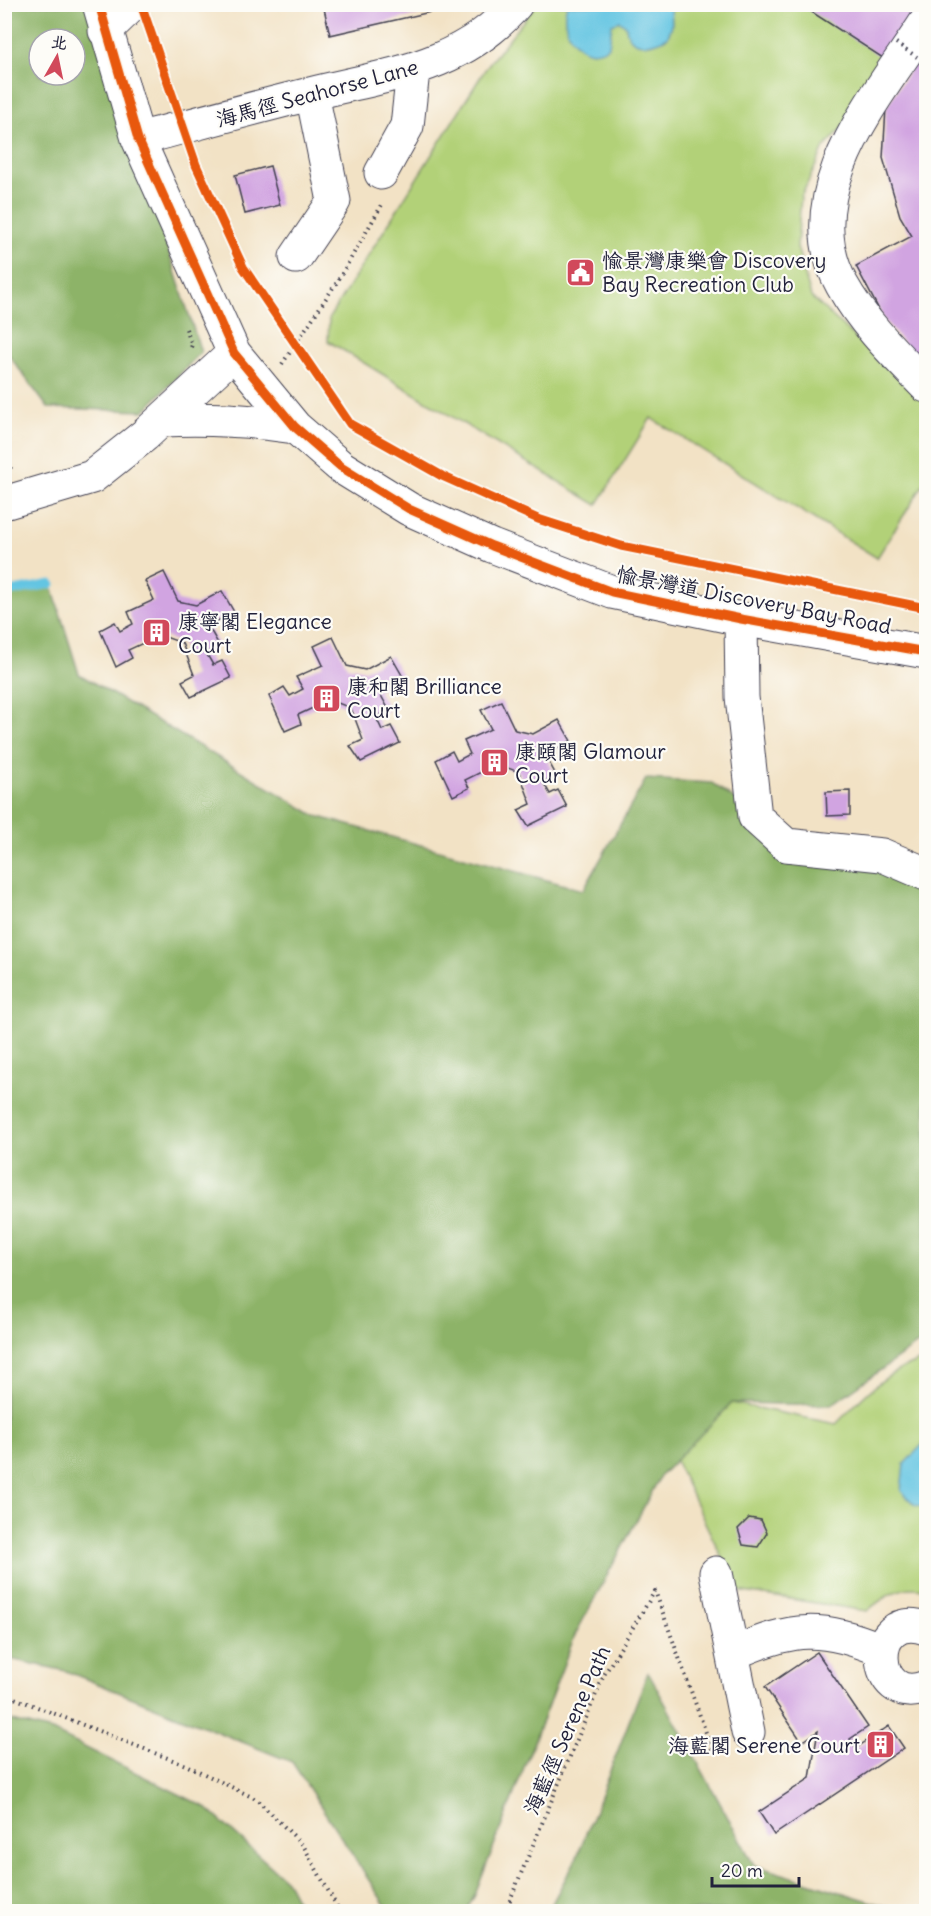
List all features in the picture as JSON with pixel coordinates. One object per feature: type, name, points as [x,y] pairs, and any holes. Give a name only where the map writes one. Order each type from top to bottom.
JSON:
[{"type":"street","points":[[102,18],[133,4]]},
{"type":"street","name":"海馬徑 Seahorse Lane","points":[[138,139],[312,94],[413,71],[466,46],[516,4]]},
{"type":"street","name":"愉景灣道 Discovery Bay Road","points":[[102,18],[138,139],[234,353],[295,427],[341,467],[409,509],[492,546],[612,592],[741,619],[927,652]]},
{"type":"street","points":[[927,22],[847,146],[830,190],[825,216],[826,239],[841,283],[864,319],[927,386]]},
{"type":"street","points":[[383,186],[407,126],[413,71]]},
{"type":"street","points":[[296,257],[334,201],[312,94]]},
{"type":"street","points":[[4,503],[92,477],[163,420],[234,353]]},
{"type":"street","points":[[163,420],[229,418],[295,427]]},
{"type":"street","points":[[741,619],[742,697],[755,818],[786,845],[882,855],[927,874]]},
{"type":"street","points":[[716,1573],[734,1653],[748,1732]]},
{"type":"street","points":[[927,1628],[914,1625],[903,1627],[886,1640],[881,1661],[891,1680],[910,1690],[927,1687]]},
{"type":"street","points":[[734,1653],[770,1637],[808,1630],[848,1636],[882,1650]]},
{"type":"path","points":[[896,43],[917,57]]},
{"type":"path","points":[[276,372],[337,282],[383,186]]},
{"type":"path","points":[[288,335],[301,353]]},
{"type":"path","points":[[912,606],[925,608],[927,589]]},
{"type":"path","points":[[4,1694],[188,1766],[256,1798],[303,1845],[340,1911]]},
{"type":"green space","points":[[5,5],[89,5],[201,352],[144,411],[48,408],[5,350]]},
{"type":"green space","name":"愉景灣康樂會 Discovery Bay Recreation Club","points":[[536,5],[926,5],[866,102],[824,148],[801,197],[797,247],[811,297],[926,401],[926,480],[877,558],[651,418],[597,505],[328,341],[329,318],[488,65]]},
{"type":"green space","points":[[51,584],[79,674],[316,816],[583,890],[646,779],[712,783],[783,835],[926,868],[926,1338],[831,1405],[732,1403],[661,1475],[575,1635],[475,1895],[466,1911],[389,1911],[292,1762],[66,1671],[5,1658],[5,593]]},
{"type":"green space","points":[[926,1360],[926,1590],[910,1588],[895,1592],[867,1611],[738,1591],[675,1460],[732,1403],[836,1424],[888,1376],[913,1363]]},
{"type":"green space","points":[[648,1672],[754,1865],[901,1911],[548,1911],[577,1857]]},
{"type":"green space","points":[[5,1719],[52,1731],[205,1807],[286,1880],[302,1911],[5,1911]]},
{"type":"water","points":[[567,5],[671,5],[672,25],[668,37],[642,44],[631,39],[626,26],[620,21],[612,24],[609,46],[599,51],[590,51],[574,42],[569,34],[565,14]]},
{"type":"water","points":[[926,1441],[926,1507],[915,1505],[901,1491],[904,1464]]},
{"type":"building","points":[[323,4],[447,4],[448,8],[330,35]]},
{"type":"building","points":[[810,4],[921,4],[886,60],[807,9]]},
{"type":"building","points":[[926,44],[926,371],[885,321],[856,266],[912,236],[900,216],[883,158],[886,108]]},
{"type":"building","points":[[270,166],[280,205],[245,214],[235,175]]},
{"type":"building","name":"康寧閣 Elegance Court","points":[[164,572],[178,601],[196,605],[222,591],[234,612],[208,626],[219,645],[206,653],[213,665],[222,661],[231,678],[191,697],[182,681],[194,675],[182,643],[160,635],[128,650],[132,658],[116,667],[100,630],[115,622],[120,631],[133,624],[128,612],[154,600],[145,581]]},
{"type":"building","name":"康和閣 Brilliance Court","points":[[333,637],[347,666],[365,670],[391,656],[403,677],[378,690],[389,710],[376,717],[382,730],[391,726],[400,743],[361,762],[350,746],[363,740],[351,708],[330,700],[298,715],[301,724],[285,731],[269,696],[284,687],[290,696],[303,689],[296,677],[323,665],[314,646]]},
{"type":"building","name":"康頤閣 Glamour Court","points":[[501,701],[515,730],[533,734],[559,720],[571,741],[545,755],[556,775],[543,782],[550,794],[558,790],[567,807],[528,826],[518,810],[531,804],[519,772],[497,764],[465,780],[469,788],[453,796],[436,760],[452,751],[457,761],[470,754],[464,741],[491,729],[481,710]]},
{"type":"building","points":[[850,791],[850,815],[827,816],[826,792]]},
{"type":"building","points":[[749,1518],[761,1520],[767,1533],[758,1547],[743,1545],[738,1529]]},
{"type":"building","name":"海藍閣 Serene Court","points":[[817,1652],[868,1727],[850,1739],[856,1748],[889,1726],[904,1748],[774,1835],[759,1812],[810,1778],[818,1731],[802,1742],[765,1687]]},
{"type":"waterway","points":[[4,593],[51,584]]},
{"type":"cycle path","points":[[99,4],[138,139],[234,353],[295,427],[341,467],[409,509],[492,546],[612,592],[741,619],[926,652]]},
{"type":"cycle path","points":[[141,4],[196,165],[243,267],[350,424],[442,476],[538,519],[621,546],[926,608]]},
{"type":"place","name":"愉景灣康樂會 Discovery Bay Recreation Club","points":[[581,272]]},
{"type":"place","name":"康寧閣 Elegance Court","points":[[157,633]]},
{"type":"place","name":"康和閣 Brilliance Court","points":[[326,698]]},
{"type":"place","name":"康頤閣 Glamour Court","points":[[494,763]]},
{"type":"place","name":"海藍閣 Serene Court","points":[[881,1745]]}]
